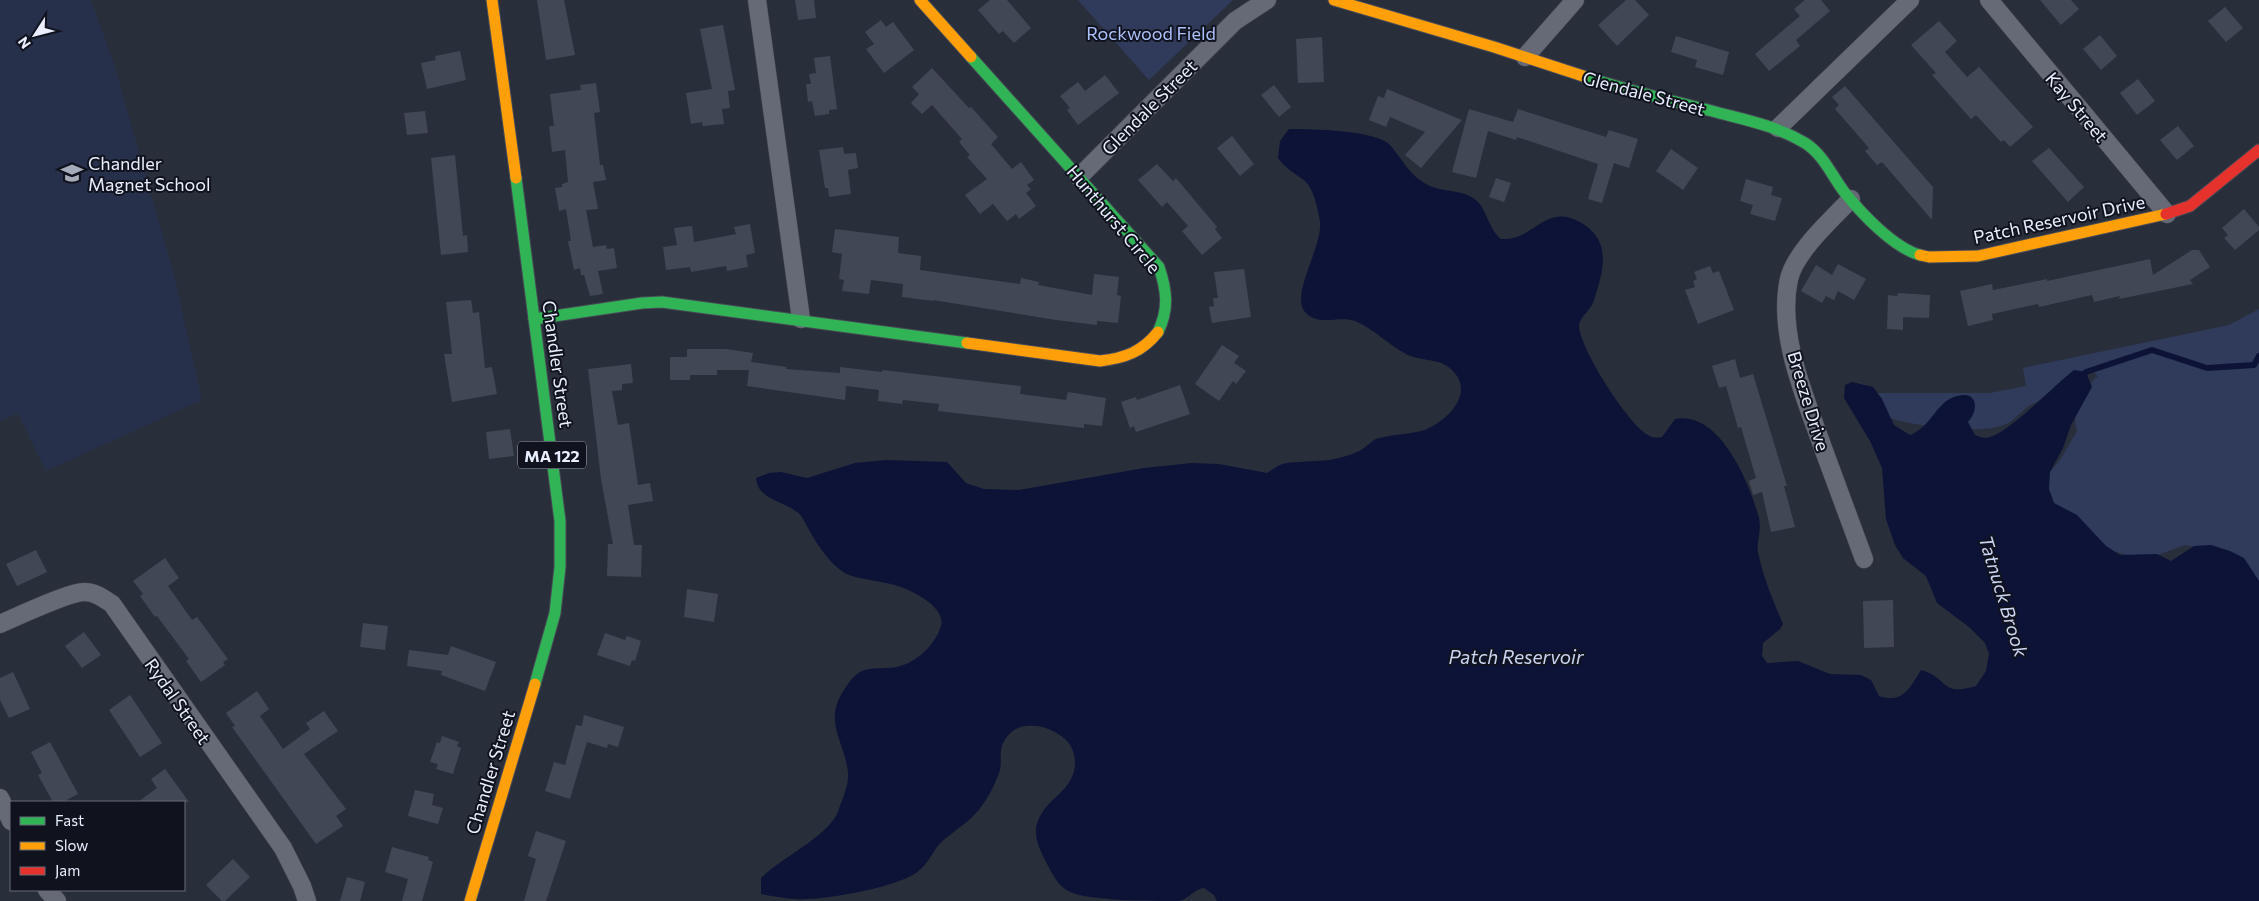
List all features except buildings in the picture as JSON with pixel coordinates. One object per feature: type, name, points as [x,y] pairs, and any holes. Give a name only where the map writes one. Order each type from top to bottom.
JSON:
[{"type":"street","name":"Chandler Street","points":[[470,901],[552,628],[558,596],[561,552],[559,505],[492,0]]},
{"type":"street","points":[[757,0],[801,320]]},
{"type":"street","name":"Hunthurst Circle","points":[[534,319],[642,303],[662,302],[1100,360],[1121,359],[1131,356],[1148,344],[1161,327],[1167,307],[1166,286],[1163,276],[1153,260],[920,0]]},
{"type":"street","name":"Glendale Street","points":[[1079,177],[1235,21],[1267,0]]},
{"type":"street","name":"Glendale Street","points":[[1334,0],[1616,87],[1778,128]]},
{"type":"street","points":[[1525,58],[1575,0]]},
{"type":"street","points":[[1778,128],[1910,0]]},
{"type":"street","name":"Kay Street","points":[[1989,0],[2167,214]]},
{"type":"street","name":"Patch Reservoir Drive","points":[[1778,128],[1807,144],[1818,154],[1851,199],[1894,243],[1909,252],[1929,257],[1978,256],[2167,214],[2190,206],[2259,150]]},
{"type":"street","name":"Breeze Drive","points":[[1851,199],[1803,252],[1789,278],[1786,317],[1798,379],[1864,559]]},
{"type":"street","name":"Rydal Street","points":[[0,624],[39,607],[82,592],[99,595],[112,604],[283,848],[302,886],[307,901]]},
{"type":"street","points":[[0,798],[10,819]]},
{"type":"street","points":[[48,891],[57,901]]},
{"type":"shaded area","name":"Chandler Magnet School","points":[[0,0],[91,0],[115,67],[175,279],[202,400],[46,471],[18,413],[0,421]]},
{"type":"green space","name":"Rockwood Field","points":[[1078,0],[1233,0],[1149,80]]},
{"type":"green space","points":[[2259,309],[2259,584],[2197,547],[2185,545],[2152,557],[2138,558],[2105,549],[2059,510],[2048,493],[2046,476],[2060,460],[2077,431],[2075,417],[2079,404],[2094,379],[2098,377],[2090,367],[2029,406],[2009,423],[1993,428],[1947,428],[1914,424],[1889,418],[1875,393],[1990,393],[2026,386],[2023,368],[2229,325]]},
{"type":"water","name":"Patch Reservoir","points":[[1289,129],[1342,131],[1383,140],[1390,145],[1412,173],[1423,182],[1436,188],[1467,195],[1477,201],[1484,210],[1493,230],[1501,239],[1522,235],[1547,220],[1556,217],[1566,217],[1588,227],[1599,241],[1603,258],[1601,277],[1593,303],[1582,318],[1579,327],[1596,368],[1629,417],[1651,437],[1662,437],[1675,419],[1691,419],[1706,426],[1719,437],[1740,469],[1755,504],[1760,528],[1758,552],[1772,598],[1783,624],[1780,629],[1763,643],[1762,656],[1767,663],[1798,661],[1830,674],[1861,675],[1871,680],[1879,696],[1887,698],[1894,698],[1905,693],[1921,670],[1937,677],[1950,688],[1964,689],[1976,686],[1986,671],[1989,654],[1985,643],[1969,627],[1937,603],[1926,576],[1903,558],[1895,545],[1886,519],[1882,468],[1870,441],[1844,398],[1845,385],[1852,382],[1873,387],[1882,399],[1894,425],[1910,435],[1924,426],[1944,403],[1950,399],[1957,396],[1969,396],[1973,398],[1975,407],[1972,417],[1968,422],[1975,435],[1986,438],[1995,435],[2018,419],[2074,370],[2086,372],[2092,387],[2071,425],[2063,448],[2050,472],[2049,489],[2054,503],[2077,515],[2106,546],[2120,555],[2157,554],[2171,561],[2194,546],[2211,545],[2244,558],[2259,581],[2259,901],[1217,901],[1214,895],[1204,888],[1178,901],[1122,900],[1092,897],[1070,892],[1061,886],[1039,847],[1036,837],[1037,824],[1044,810],[1071,779],[1075,769],[1075,757],[1071,747],[1064,738],[1046,728],[1037,726],[1017,728],[1006,737],[1001,750],[999,773],[983,805],[974,816],[940,843],[916,873],[891,884],[839,896],[795,899],[761,894],[761,878],[819,835],[837,813],[845,791],[848,772],[835,722],[835,712],[838,701],[846,687],[862,671],[895,667],[919,657],[934,641],[942,622],[936,609],[915,593],[895,585],[855,577],[843,572],[815,541],[800,515],[791,508],[766,496],[761,491],[756,478],[769,473],[781,472],[807,478],[855,463],[887,460],[947,462],[966,483],[984,489],[1019,490],[1144,468],[1192,463],[1219,464],[1267,473],[1285,463],[1339,458],[1364,448],[1376,439],[1425,430],[1448,415],[1454,408],[1461,393],[1460,384],[1457,376],[1446,365],[1406,354],[1369,328],[1355,321],[1316,319],[1305,312],[1301,304],[1301,294],[1317,244],[1320,222],[1315,200],[1307,184],[1278,158],[1280,141]]},
{"type":"waterway","name":"Tatnuck Brook","points":[[2081,378],[2086,372],[2152,350],[2207,368],[2254,365],[2259,356]]},
{"type":"traffic: fast","points":[[971,57],[1159,267],[1166,300],[1164,316],[1158,332]]},
{"type":"traffic: fast","points":[[1583,76],[1760,124],[1794,137],[1817,153],[1845,193],[1879,229],[1900,245],[1920,255]]},
{"type":"traffic: fast","points":[[516,178],[560,521],[560,567],[555,613],[535,684]]},
{"type":"traffic: fast","points":[[534,319],[642,303],[662,302],[967,343]]},
{"type":"traffic: slow","points":[[492,0],[516,178]]},
{"type":"traffic: slow","points":[[920,0],[971,57]]},
{"type":"traffic: slow","points":[[1334,0],[1494,47],[1583,76]]},
{"type":"traffic: slow","points":[[1920,255],[1929,257],[1978,256],[2166,214]]},
{"type":"traffic: slow","points":[[967,343],[1100,361],[1132,353],[1146,345],[1158,332]]},
{"type":"traffic: slow","points":[[470,901],[535,684]]},
{"type":"traffic: jam","points":[[2166,214],[2190,206],[2259,150]]},
{"type":"place","name":"Chandler Magnet School","points":[[72,173]]}]
